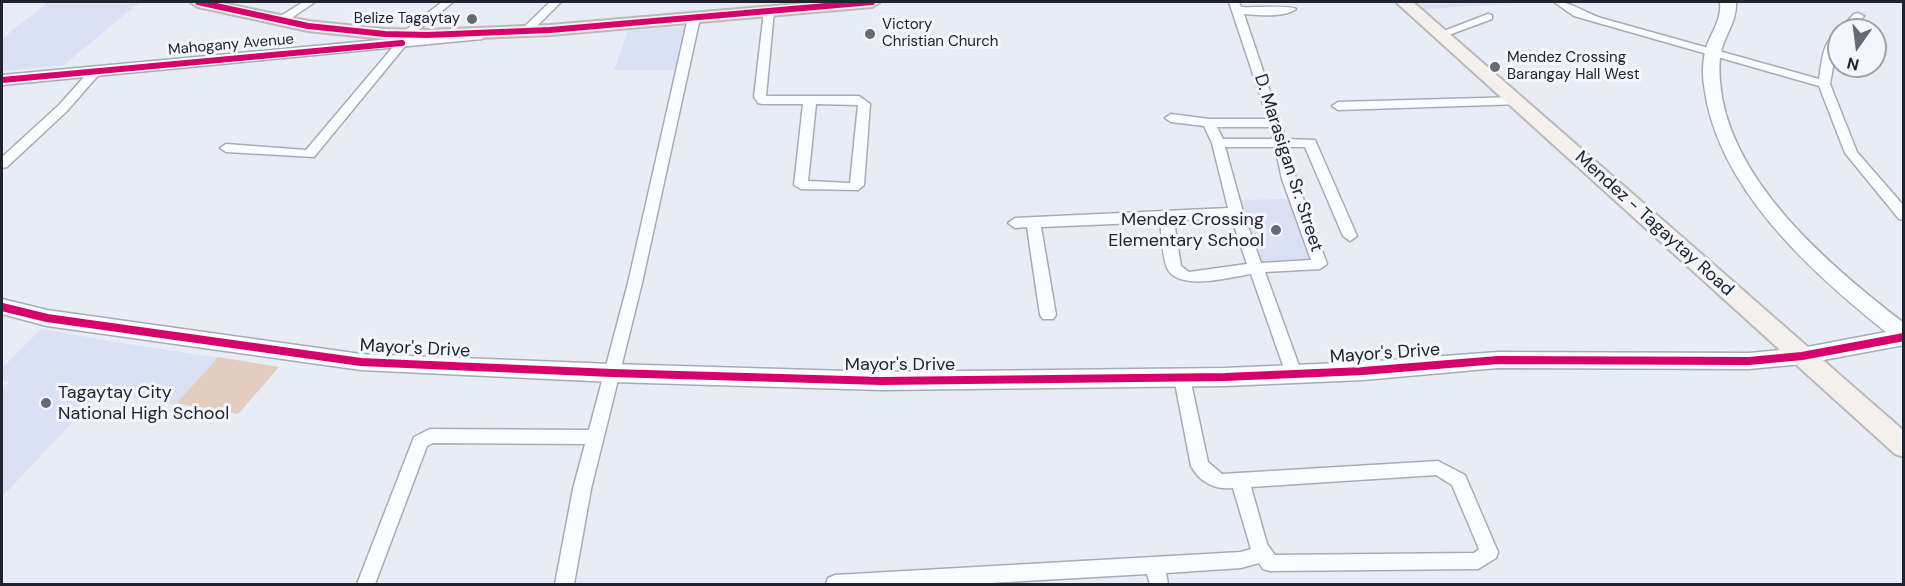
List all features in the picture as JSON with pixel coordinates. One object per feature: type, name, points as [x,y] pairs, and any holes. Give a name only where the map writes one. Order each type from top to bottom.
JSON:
[{"type":"main road","points":[[198,2],[280,21],[379,39],[526,31],[769,11],[794,5],[872,2]]},
{"type":"main road","name":"Mendez - Tagaytay Road","points":[[1404,2],[1518,101],[1904,447]]},
{"type":"street","points":[[280,21],[310,2]]},
{"type":"street","points":[[226,148],[309,154],[404,39],[448,2]]},
{"type":"street","points":[[526,31],[556,2]]},
{"type":"street","points":[[1559,2],[1578,14],[1824,84]]},
{"type":"street","points":[[1578,14],[1586,2]]},
{"type":"street","points":[[1728,2],[1729,10],[1713,53],[1712,85],[1719,121],[1729,145],[1774,213],[1811,254],[1904,336]]},
{"type":"street","points":[[1235,6],[1262,12],[1291,9]]},
{"type":"street","name":"D. Marasigan Sr. Street","points":[[1235,6],[1276,123],[1279,144],[1289,179],[1320,264],[1256,268]]},
{"type":"street","points":[[769,11],[760,97],[762,100],[768,101],[810,100],[859,100],[864,104],[857,184],[853,188],[801,185],[810,100]]},
{"type":"street","points":[[1442,34],[1488,17]]},
{"type":"street","points":[[565,585],[582,489],[612,374],[693,18]]},
{"type":"street","name":"Mahogany Avenue","points":[[2,80],[95,72],[379,39]]},
{"type":"street","points":[[1827,69],[1824,84],[1851,153],[1904,216]]},
{"type":"street","points":[[2,164],[63,108],[95,72]]},
{"type":"street","points":[[1338,106],[1518,101]]},
{"type":"street","points":[[1171,118],[1209,123],[1276,123]]},
{"type":"street","points":[[1209,123],[1218,143],[1236,212],[1294,374]]},
{"type":"street","points":[[1218,143],[1310,143],[1350,236]]},
{"type":"street","points":[[1014,223],[1236,212]]},
{"type":"street","points":[[1166,217],[1174,267],[1179,273],[1188,277],[1256,268]]},
{"type":"street","points":[[1033,222],[1048,315]]},
{"type":"street","name":"Mayor's Drive","points":[[2,307],[47,318],[361,362],[612,374],[881,381],[1182,378],[1363,371],[1498,360],[1749,361],[1802,356],[1904,336]]},
{"type":"street","points":[[1182,378],[1200,466],[1219,482],[1240,480],[1438,468],[1459,480],[1490,552],[1478,561],[1270,563],[1259,547],[1240,480]]},
{"type":"street","points":[[366,585],[420,442],[430,436],[596,437]]},
{"type":"street","points":[[835,585],[1241,560],[1264,553]]},
{"type":"street","points":[[1155,565],[1159,585]]},
{"type":"shaded area","points":[[48,2],[140,2],[64,65],[2,71],[2,39]]},
{"type":"shaded area","points":[[1412,2],[1524,2],[1422,10]]},
{"type":"shaded area","points":[[689,26],[677,70],[614,70],[628,31]]},
{"type":"shaded area","name":"Mendez Crossing Elementary School","points":[[1294,199],[1317,261],[1258,264],[1236,200]]},
{"type":"shaded area","name":"Tagaytay City National High School","points":[[41,329],[279,367],[238,414],[100,393],[2,497],[2,390],[9,382],[2,380],[2,368]]},
{"type":"shaded area","points":[[218,357],[279,367],[238,414],[177,403]]},
{"type":"cycle path","points":[[198,2],[308,26],[385,34],[427,35],[550,30],[872,2]]},
{"type":"cycle path","points":[[2,80],[402,43]]},
{"type":"cycle path","points":[[2,307],[47,318],[361,362],[612,373],[881,381],[1225,377],[1363,371],[1498,360],[1749,361],[1802,356],[1904,337]]},
{"type":"place","name":"Belize Tagaytay","points":[[472,19]]},
{"type":"place","name":"Victory Christian Church","points":[[870,34]]},
{"type":"place","name":"Mendez Crossing Barangay Hall West","points":[[1495,67]]},
{"type":"place","name":"Mendez Crossing Elementary School","points":[[1276,230]]},
{"type":"place","name":"Tagaytay City National High School","points":[[46,403]]}]
